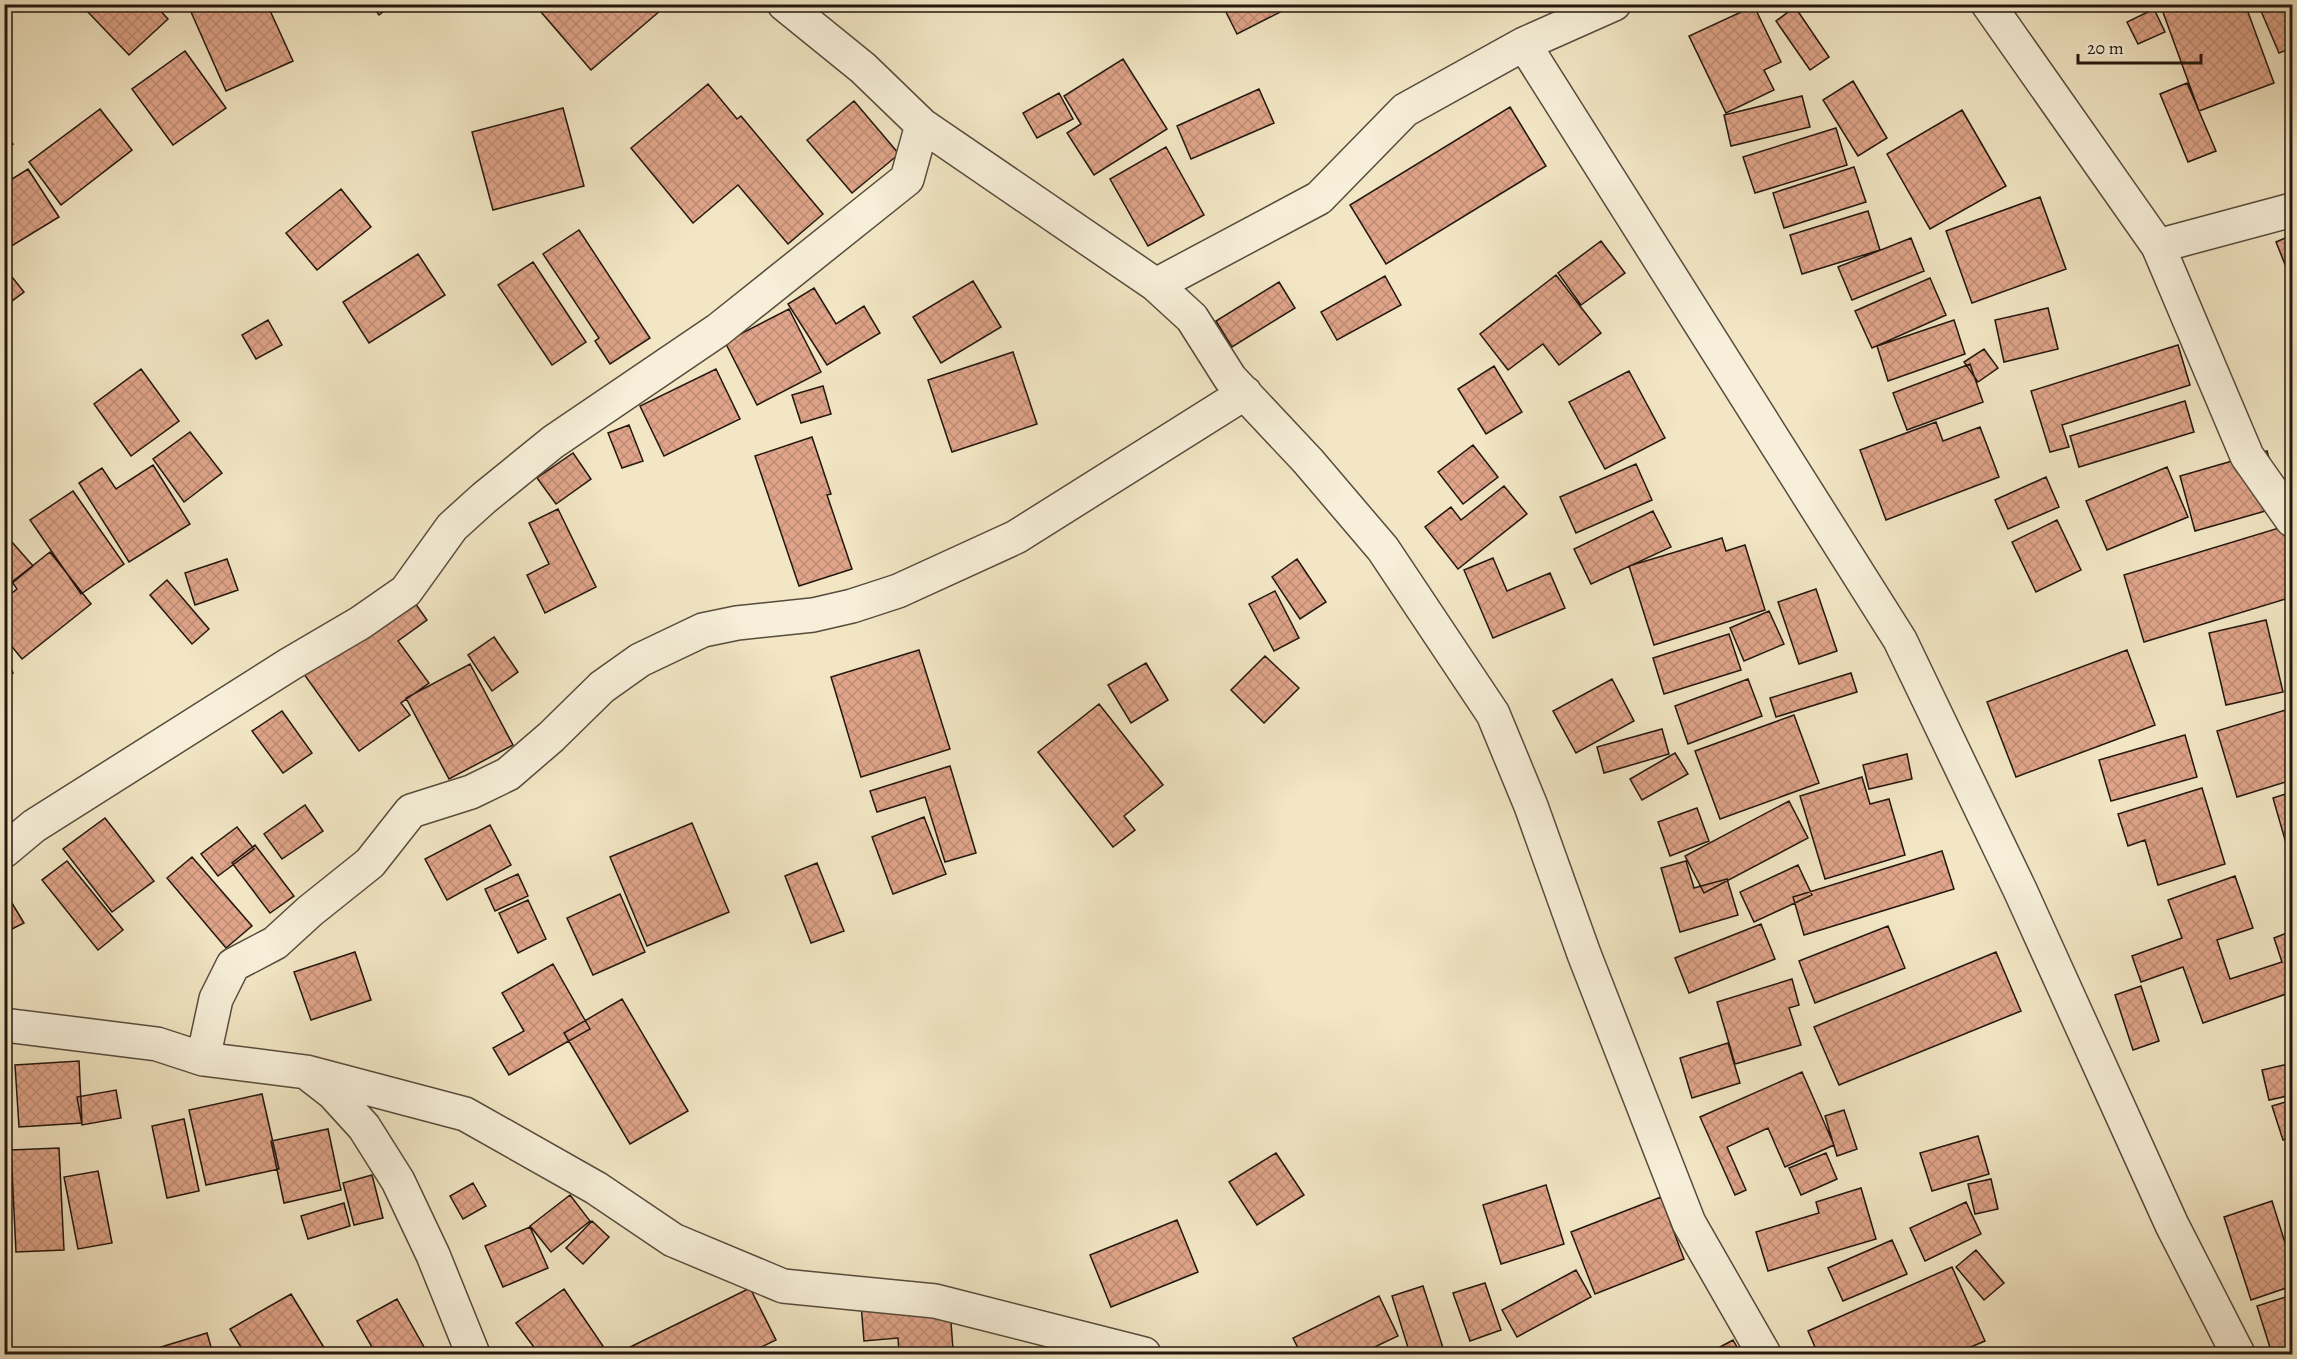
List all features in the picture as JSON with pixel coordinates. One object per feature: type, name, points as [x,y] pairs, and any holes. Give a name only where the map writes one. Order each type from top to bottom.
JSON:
[{"type":"street","points":[[784,4],[863,68],[922,124],[1156,285],[1192,318],[1230,378],[1308,460],[1383,549],[1493,714],[1531,806],[1584,954],[1689,1222],[1764,1354]]},
{"type":"street","points":[[1156,285],[1319,198],[1405,110],[1524,44],[1614,4]]},
{"type":"street","points":[[1988,4],[2158,246],[2247,456],[2292,520]]},
{"type":"street","points":[[1524,44],[1900,639],[2020,890],[2172,1225],[2238,1354]]},
{"type":"street","points":[[4,851],[34,826],[290,664],[360,623],[406,591],[452,527],[484,498],[553,442],[718,330],[907,178],[922,124]]},
{"type":"street","points":[[2158,246],[2292,210]]},
{"type":"street","points":[[203,1059],[216,999],[233,966],[275,943],[310,911],[370,863],[411,811],[471,792],[508,774],[551,737],[602,687],[640,660],[703,630],[738,623],[813,615],[852,606],[898,591],[1016,537],[1245,393]]},
{"type":"street","points":[[4,1025],[157,1044],[203,1059],[306,1072],[465,1114],[596,1188],[673,1240],[783,1286],[935,1301],[1144,1354]]},
{"type":"street","points":[[306,1072],[333,1093],[364,1127],[398,1181],[434,1255],[473,1354]]},
{"type":"building","points":[[92,4],[154,4],[168,19],[129,55],[86,10]]},
{"type":"building","points":[[209,4],[267,4],[293,61],[226,91],[191,12]]},
{"type":"building","points":[[371,4],[393,4],[379,15]]},
{"type":"building","points":[[551,4],[668,4],[591,70],[541,12]]},
{"type":"building","points":[[1222,4],[1296,4],[1237,34]]},
{"type":"building","points":[[2160,4],[2245,4],[2274,83],[2199,111]]},
{"type":"building","points":[[2258,4],[2292,4],[2292,48],[2279,53]]},
{"type":"building","points":[[1754,6],[1781,62],[1764,70],[1774,90],[1726,113],[1689,36]]},
{"type":"building","points":[[1795,7],[1829,57],[1810,70],[1776,21]]},
{"type":"building","points":[[2154,9],[2165,32],[2138,44],[2127,22]]},
{"type":"building","points":[[185,51],[226,108],[173,145],[132,89]]},
{"type":"building","points":[[1123,59],[1167,129],[1094,175],[1067,133],[1081,124],[1064,96]]},
{"type":"building","points":[[1853,81],[1887,138],[1858,156],[1823,100]]},
{"type":"building","points":[[2187,83],[2216,151],[2188,162],[2160,94]]},
{"type":"building","points":[[708,84],[737,119],[741,116],[823,214],[788,244],[738,185],[693,223],[631,148]]},
{"type":"building","points":[[1259,89],[1274,123],[1191,159],[1177,126]]},
{"type":"building","points":[[1059,93],[1073,119],[1037,138],[1023,113]]},
{"type":"building","points":[[1802,96],[1810,127],[1731,146],[1724,115]]},
{"type":"building","points":[[854,101],[899,154],[852,193],[807,140]]},
{"type":"building","points":[[1510,107],[1546,166],[1386,264],[1350,205]]},
{"type":"building","points":[[563,108],[584,186],[493,210],[472,132]]},
{"type":"building","points":[[100,109],[132,150],[61,205],[29,162]]},
{"type":"building","points":[[1962,110],[2006,186],[1930,229],[1887,154]]},
{"type":"building","points":[[1836,128],[1847,165],[1755,193],[1743,157]]},
{"type":"building","points":[[4,134],[13,144],[4,150]]},
{"type":"building","points":[[1166,147],[1204,215],[1148,246],[1110,179]]},
{"type":"building","points":[[1854,167],[1866,202],[1784,228],[1773,193]]},
{"type":"building","points":[[28,169],[59,217],[5,250],[4,184]]},
{"type":"building","points":[[341,189],[371,227],[317,270],[286,233]]},
{"type":"building","points":[[2040,197],[2066,269],[1972,303],[1946,231]]},
{"type":"building","points":[[1868,211],[1880,250],[1802,274],[1790,235]]},
{"type":"building","points":[[579,230],[650,338],[610,364],[595,341],[599,338],[543,254]]},
{"type":"building","points":[[2292,235],[2292,276],[2290,277],[2276,242]]},
{"type":"building","points":[[1911,238],[1924,271],[1852,300],[1838,267]]},
{"type":"building","points":[[1601,241],[1625,273],[1581,305],[1558,273]]},
{"type":"building","points":[[418,254],[445,295],[369,343],[343,302]]},
{"type":"building","points":[[533,262],[586,342],[552,365],[498,285]]},
{"type":"building","points":[[4,267],[24,292],[4,307]]},
{"type":"building","points":[[1556,275],[1601,333],[1559,365],[1543,344],[1508,370],[1480,334]]},
{"type":"building","points":[[1385,276],[1401,305],[1337,340],[1321,312]]},
{"type":"building","points":[[1930,278],[1946,315],[1872,348],[1855,311]]},
{"type":"building","points":[[973,281],[1001,327],[941,363],[913,317]]},
{"type":"building","points":[[1279,282],[1295,308],[1232,347],[1216,321]]},
{"type":"building","points":[[814,288],[836,324],[864,306],[880,333],[827,365],[788,304]]},
{"type":"building","points":[[2048,308],[2058,349],[2004,362],[1995,320]]},
{"type":"building","points":[[789,309],[821,372],[757,405],[725,342]]},
{"type":"building","points":[[268,320],[282,345],[256,359],[242,335]]},
{"type":"building","points":[[1954,320],[1965,354],[1888,381],[1877,346]]},
{"type":"building","points":[[2178,345],[2190,385],[2062,425],[2069,447],[2050,452],[2031,391]]},
{"type":"building","points":[[1984,349],[1998,368],[1978,382],[1964,362]]},
{"type":"building","points":[[1013,352],[1037,424],[952,452],[928,380]]},
{"type":"building","points":[[1970,364],[1983,402],[1907,430],[1893,393]]},
{"type":"building","points":[[1494,366],[1522,412],[1486,434],[1458,389]]},
{"type":"building","points":[[141,369],[179,421],[131,456],[94,404]]},
{"type":"building","points":[[716,369],[740,419],[664,456],[640,406]]},
{"type":"building","points":[[1629,371],[1665,438],[1605,469],[1569,402]]},
{"type":"building","points":[[823,386],[831,414],[801,423],[792,395]]},
{"type":"building","points":[[2185,401],[2194,432],[2079,467],[2070,436]]},
{"type":"building","points":[[1936,422],[1943,441],[1980,427],[1999,477],[1886,520],[1860,450]]},
{"type":"building","points":[[629,425],[643,461],[622,468],[608,433]]},
{"type":"building","points":[[190,432],[222,473],[184,502],[153,459]]},
{"type":"building","points":[[812,437],[831,494],[827,495],[852,569],[799,586],[755,456]]},
{"type":"building","points":[[1473,445],[1498,477],[1463,504],[1438,472]]},
{"type":"building","points":[[2267,451],[2283,506],[2195,531],[2180,476]]},
{"type":"building","points":[[573,453],[591,479],[556,504],[537,478]]},
{"type":"building","points":[[1636,464],[1652,500],[1576,533],[1560,497]]},
{"type":"building","points":[[153,465],[190,524],[129,562],[79,483],[102,468],[116,489]]},
{"type":"building","points":[[2167,467],[2188,517],[2107,550],[2086,501]]},
{"type":"building","points":[[2046,477],[2059,507],[2008,529],[1995,500]]},
{"type":"building","points":[[1504,486],[1527,514],[1458,569],[1425,527],[1451,507],[1461,520]]},
{"type":"building","points":[[73,491],[124,564],[81,594],[30,520]]},
{"type":"building","points":[[558,509],[596,587],[545,613],[527,575],[549,564],[529,523]]},
{"type":"building","points":[[1653,511],[1671,547],[1591,584],[1574,549]]},
{"type":"building","points":[[2057,520],[2081,570],[2036,592],[2012,542]]},
{"type":"building","points":[[2292,524],[2292,597],[2144,642],[2124,575]]},
{"type":"building","points":[[4,533],[33,566],[4,590]]},
{"type":"building","points":[[1722,538],[1726,551],[1745,545],[1765,610],[1654,645],[1629,566]]},
{"type":"building","points":[[50,552],[91,604],[22,659],[4,637],[4,599],[17,589],[12,582]]},
{"type":"building","points":[[1493,558],[1507,591],[1550,573],[1565,608],[1493,638],[1464,570]]},
{"type":"building","points":[[227,559],[238,590],[195,605],[185,573]]},
{"type":"building","points":[[1297,559],[1326,602],[1300,619],[1272,577]]},
{"type":"building","points":[[167,580],[209,629],[192,644],[150,595]]},
{"type":"building","points":[[1816,589],[1837,651],[1799,664],[1778,602]]},
{"type":"building","points":[[1275,591],[1299,638],[1274,651],[1249,604]]},
{"type":"building","points":[[408,593],[427,620],[398,641],[429,683],[401,703],[410,715],[359,751],[301,670]]},
{"type":"building","points":[[1769,611],[1784,644],[1744,661],[1730,628]]},
{"type":"building","points":[[2266,620],[2283,692],[2226,705],[2209,633]]},
{"type":"building","points":[[1729,634],[1741,670],[1664,694],[1653,658]]},
{"type":"building","points":[[494,637],[518,672],[492,691],[468,655]]},
{"type":"building","points":[[919,650],[950,749],[861,777],[831,677]]},
{"type":"building","points":[[2127,650],[2155,725],[2016,777],[1987,702]]},
{"type":"building","points":[[4,652],[13,673],[4,676]]},
{"type":"building","points":[[1265,656],[1299,688],[1264,723],[1231,690]]},
{"type":"building","points":[[1146,663],[1168,700],[1131,723],[1108,685]]},
{"type":"building","points":[[470,664],[513,745],[449,779],[406,698]]},
{"type":"building","points":[[1851,673],[1857,692],[1776,717],[1770,698]]},
{"type":"building","points":[[1612,679],[1634,721],[1576,753],[1553,711]]},
{"type":"building","points":[[1748,679],[1762,716],[1688,744],[1675,706]]},
{"type":"building","points":[[1099,704],[1163,785],[1124,816],[1135,830],[1113,847],[1038,752]]},
{"type":"building","points":[[2292,708],[2292,780],[2237,797],[2217,731]]},
{"type":"building","points":[[282,711],[312,753],[283,773],[252,731]]},
{"type":"building","points":[[1794,715],[1819,783],[1720,819],[1695,751]]},
{"type":"building","points":[[1662,729],[1669,754],[1604,773],[1597,747]]},
{"type":"building","points":[[2185,735],[2197,777],[2111,801],[2099,760]]},
{"type":"building","points":[[1675,753],[1688,774],[1642,800],[1630,779]]},
{"type":"building","points":[[1907,754],[1912,779],[1869,789],[1863,765]]},
{"type":"building","points":[[950,766],[976,853],[945,862],[925,797],[877,812],[870,791]]},
{"type":"building","points":[[1862,777],[1870,804],[1889,799],[1905,855],[1825,879],[1800,796]]},
{"type":"building","points":[[2202,788],[2225,864],[2158,885],[2145,840],[2128,846],[2118,814]]},
{"type":"building","points":[[2292,792],[2292,864],[2273,798]]},
{"type":"building","points":[[1789,801],[1808,838],[1704,893],[1685,856]]},
{"type":"building","points":[[305,805],[323,831],[282,859],[264,834]]},
{"type":"building","points":[[1697,808],[1709,841],[1670,856],[1658,822]]},
{"type":"building","points":[[924,817],[946,874],[893,894],[872,837]]},
{"type":"building","points":[[105,818],[154,881],[112,912],[63,849]]},
{"type":"building","points":[[692,823],[729,912],[647,946],[610,857]]},
{"type":"building","points":[[490,825],[511,865],[447,900],[425,859]]},
{"type":"building","points":[[237,827],[254,849],[218,876],[201,854]]},
{"type":"building","points":[[255,845],[294,896],[270,913],[232,863]]},
{"type":"building","points":[[1942,851],[1954,889],[1804,935],[1793,897]]},
{"type":"building","points":[[192,857],[252,926],[226,948],[167,878]]},
{"type":"building","points":[[67,861],[123,930],[98,950],[42,880]]},
{"type":"building","points":[[1686,861],[1694,888],[1727,879],[1738,915],[1680,932],[1661,868]]},
{"type":"building","points":[[817,863],[844,931],[811,943],[785,876]]},
{"type":"building","points":[[1798,865],[1812,895],[1754,922],[1740,892]]},
{"type":"building","points":[[518,874],[528,896],[495,911],[485,889]]},
{"type":"building","points":[[2235,876],[2253,928],[2217,940],[2230,979],[2282,962],[2274,938],[2292,931],[2292,992],[2203,1023],[2183,967],[2141,982],[2132,956],[2182,938],[2168,900]]},
{"type":"building","points":[[4,890],[24,923],[4,933]]},
{"type":"building","points":[[620,894],[645,952],[593,975],[567,918]]},
{"type":"building","points":[[528,900],[546,939],[518,953],[499,913]]},
{"type":"building","points":[[1761,924],[1775,959],[1689,993],[1675,958]]},
{"type":"building","points":[[1888,926],[1905,968],[1815,1003],[1799,961]]},
{"type":"building","points":[[355,952],[371,1000],[311,1020],[294,972]]},
{"type":"building","points":[[1996,952],[2021,1011],[1839,1085],[1814,1027]]},
{"type":"building","points":[[553,964],[590,1029],[509,1075],[493,1048],[524,1031],[502,993]]},
{"type":"building","points":[[1792,979],[1799,1005],[1789,1008],[1801,1045],[1735,1064],[1717,1002]]},
{"type":"building","points":[[2141,986],[2159,1041],[2133,1050],[2115,995]]},
{"type":"building","points":[[622,999],[688,1111],[630,1144],[564,1033]]},
{"type":"building","points":[[1728,1043],[1740,1083],[1692,1098],[1680,1058]]},
{"type":"building","points":[[79,1061],[82,1123],[19,1127],[15,1065]]},
{"type":"building","points":[[2292,1063],[2292,1095],[2269,1100],[2262,1070]]},
{"type":"building","points":[[1802,1072],[1834,1145],[1785,1167],[1768,1128],[1727,1147],[1746,1190],[1735,1195],[1700,1117]]},
{"type":"building","points":[[116,1090],[121,1118],[82,1125],[77,1097]]},
{"type":"building","points":[[262,1094],[279,1169],[206,1185],[189,1110]]},
{"type":"building","points":[[2292,1100],[2292,1137],[2283,1140],[2272,1106]]},
{"type":"building","points":[[1844,1110],[1857,1149],[1837,1156],[1825,1116]]},
{"type":"building","points":[[184,1119],[199,1191],[167,1198],[152,1126]]},
{"type":"building","points":[[328,1129],[341,1190],[284,1203],[271,1141]]},
{"type":"building","points":[[1978,1136],[1989,1174],[1932,1191],[1920,1153]]},
{"type":"building","points":[[59,1148],[64,1250],[16,1252],[11,1150]]},
{"type":"building","points":[[2292,1148],[2292,1168],[2288,1149]]},
{"type":"building","points":[[1276,1153],[1304,1195],[1257,1225],[1229,1182]]},
{"type":"building","points":[[1826,1153],[1837,1179],[1801,1195],[1789,1168]]},
{"type":"building","points":[[98,1171],[112,1243],[78,1249],[64,1177]]},
{"type":"building","points":[[372,1175],[383,1218],[354,1225],[343,1183]]},
{"type":"building","points":[[1991,1179],[1998,1209],[1975,1214],[1968,1184]]},
{"type":"building","points":[[473,1183],[486,1206],[463,1219],[450,1196]]},
{"type":"building","points":[[1546,1185],[1564,1244],[1501,1264],[1483,1205]]},
{"type":"building","points":[[1861,1188],[1876,1239],[1768,1271],[1756,1232],[1819,1213],[1816,1202]]},
{"type":"building","points":[[570,1195],[590,1221],[551,1252],[530,1226]]},
{"type":"building","points":[[1661,1197],[1684,1259],[1595,1294],[1571,1232]]},
{"type":"building","points":[[2272,1201],[2292,1265],[2292,1286],[2251,1300],[2224,1217]]},
{"type":"building","points":[[1966,1202],[1981,1234],[1925,1261],[1910,1228]]},
{"type":"building","points":[[344,1203],[350,1226],[308,1239],[301,1216]]},
{"type":"building","points":[[1177,1220],[1198,1272],[1111,1307],[1090,1255]]},
{"type":"building","points":[[592,1221],[609,1237],[583,1264],[566,1248]]},
{"type":"building","points":[[530,1227],[548,1268],[503,1287],[485,1246]]},
{"type":"building","points":[[1892,1240],[1907,1274],[1843,1301],[1828,1268]]},
{"type":"building","points":[[1976,1250],[2004,1283],[1984,1300],[1956,1267]]},
{"type":"building","points":[[1952,1267],[1985,1341],[1954,1354],[1818,1354],[1808,1331]]},
{"type":"building","points":[[1576,1270],[1591,1297],[1517,1337],[1502,1310]]},
{"type":"building","points":[[1485,1283],[1501,1330],[1470,1341],[1453,1293]]},
{"type":"building","points":[[1423,1286],[1445,1354],[1410,1354],[1392,1296]]},
{"type":"building","points":[[750,1288],[776,1340],[747,1354],[616,1354]]},
{"type":"building","points":[[564,1289],[603,1346],[591,1354],[539,1354],[516,1323]]},
{"type":"building","points":[[291,1294],[328,1354],[245,1354],[230,1329]]},
{"type":"building","points":[[2292,1295],[2292,1354],[2272,1354],[2257,1306]]},
{"type":"building","points":[[949,1296],[953,1349],[899,1353],[898,1338],[864,1341],[861,1304]]},
{"type":"building","points":[[1379,1296],[1398,1336],[1360,1354],[1301,1354],[1293,1338]]},
{"type":"building","points":[[397,1299],[428,1354],[376,1354],[357,1321]]},
{"type":"building","points":[[207,1333],[213,1354],[138,1354]]},
{"type":"building","points":[[1733,1340],[1741,1354],[1707,1354]]}]
